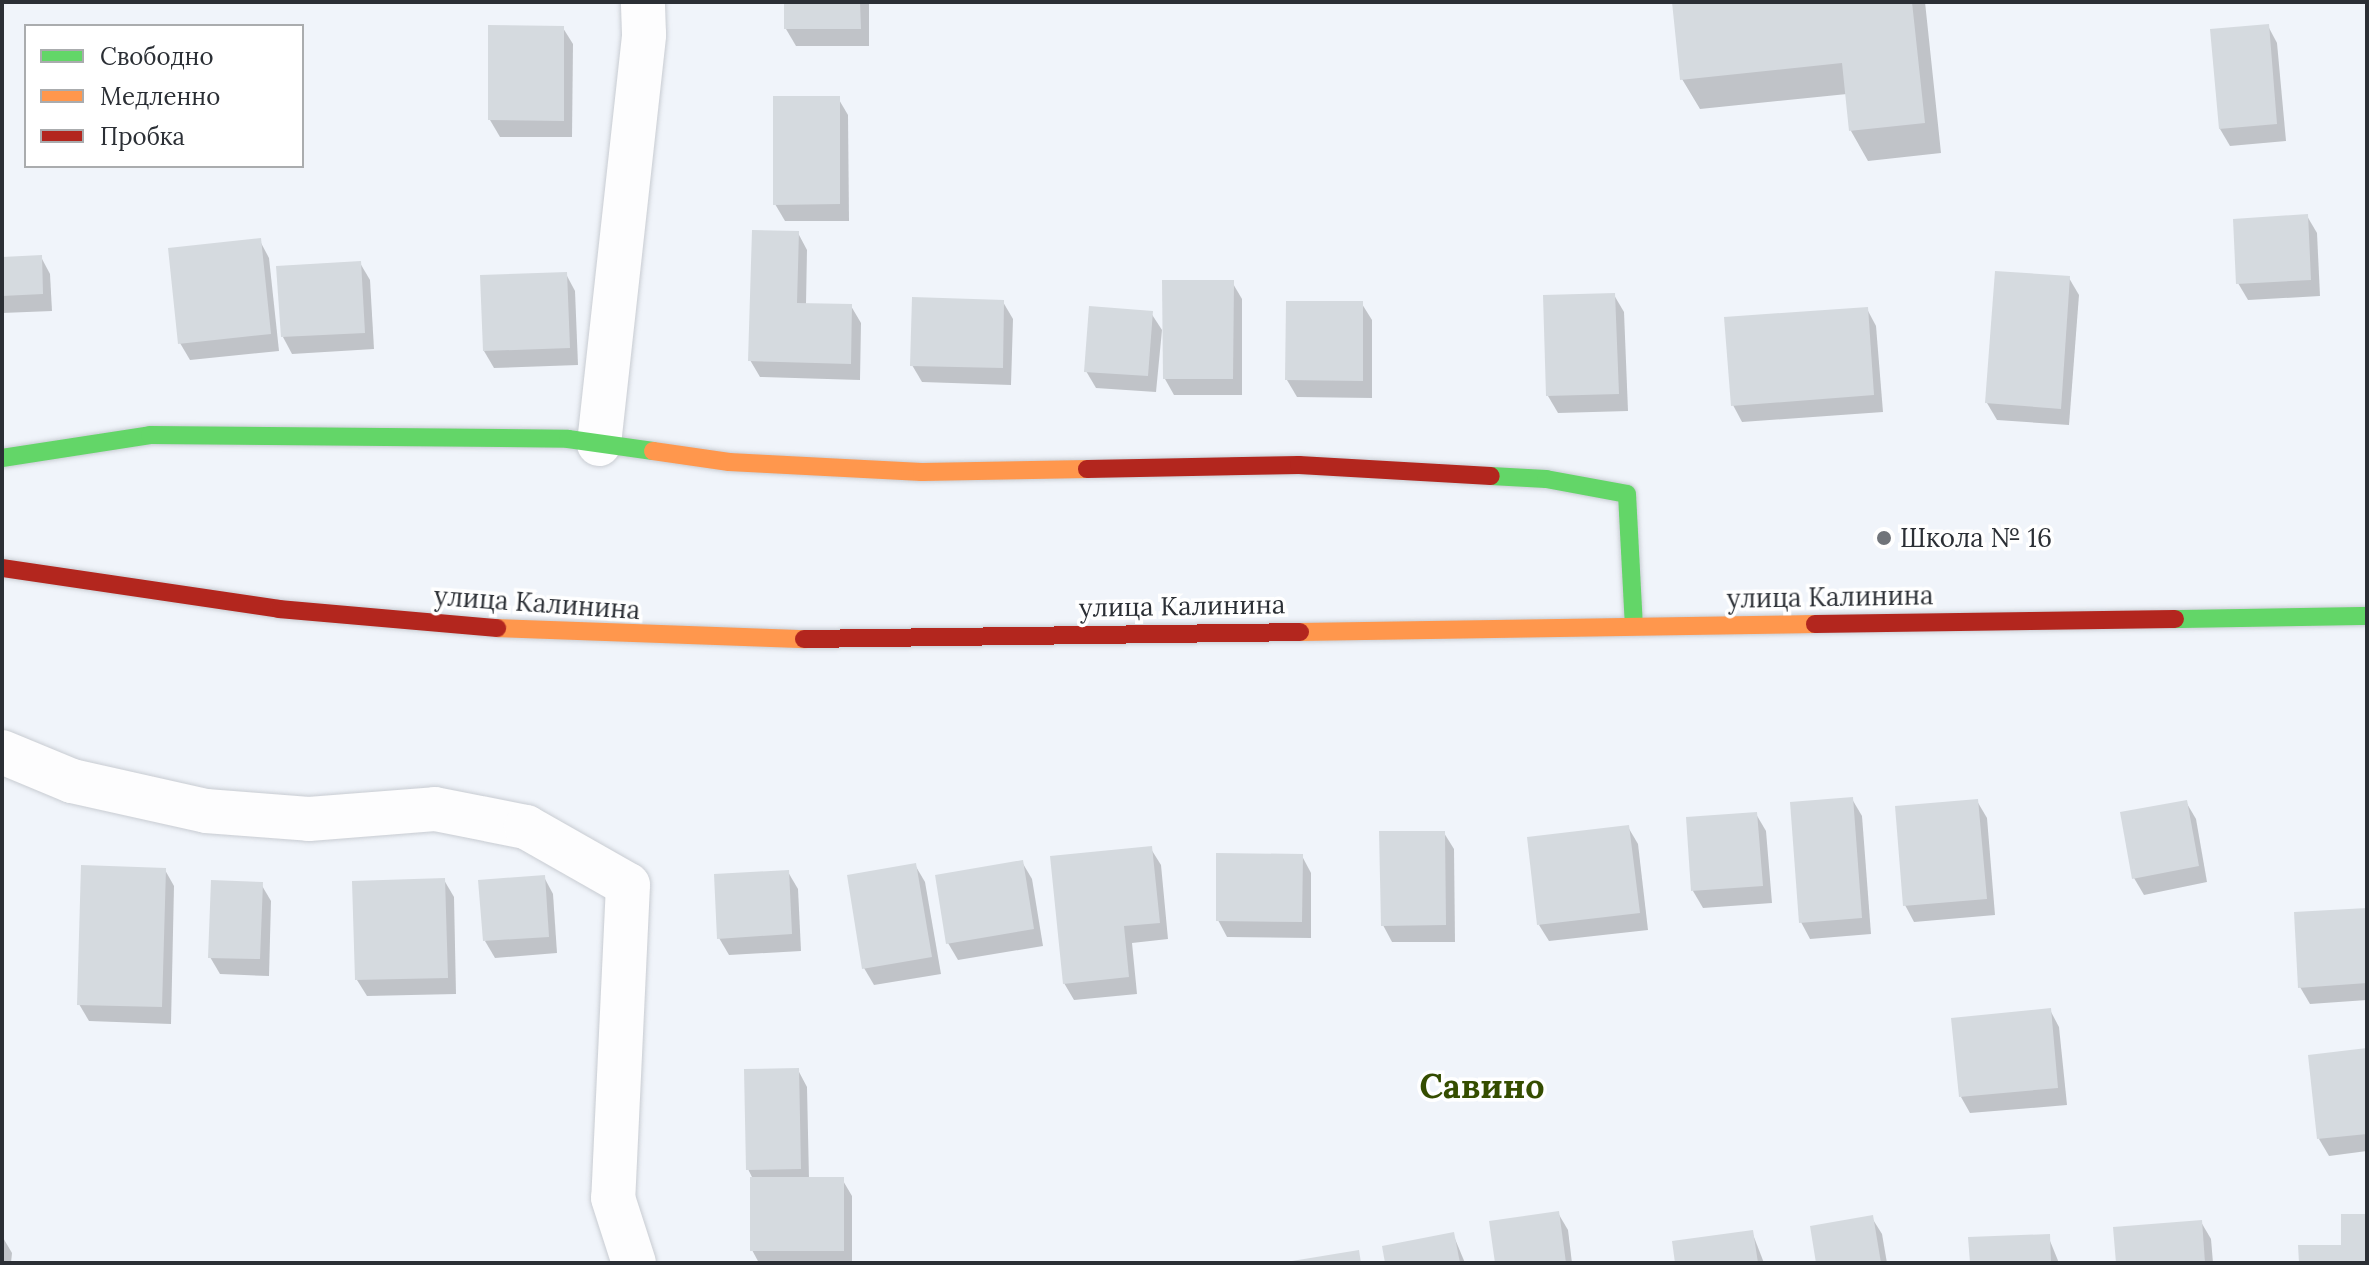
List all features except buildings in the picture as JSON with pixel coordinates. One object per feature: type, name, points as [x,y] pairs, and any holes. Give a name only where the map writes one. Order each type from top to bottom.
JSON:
[{"type":"main road","points":[[2,458],[150,435],[599,444],[729,462],[922,472],[1299,465],[1546,479],[1627,494],[1634,626]]},
{"type":"main road","name":"улица Калинина","points":[[2,568],[279,609],[540,632],[743,640],[2367,616]]},
{"type":"street","points":[[599,444],[644,34],[643,2]]},
{"type":"street","points":[[2,752],[72,781],[206,811],[309,819],[435,809],[526,827],[628,885],[613,1198],[634,1263]]},
{"type":"traffic: fast","points":[[2,458],[150,435],[568,439],[653,451]]},
{"type":"traffic: fast","points":[[1491,476],[1546,479],[1627,494],[1634,626]]},
{"type":"traffic: fast","points":[[2175,619],[2367,616]]},
{"type":"traffic: slow","points":[[653,451],[729,462],[922,472],[1087,469]]},
{"type":"traffic: slow","points":[[1300,632],[1815,624]]},
{"type":"traffic: slow","points":[[497,628],[804,639]]},
{"type":"traffic: jam","points":[[1087,469],[1299,465],[1491,476]]},
{"type":"traffic: jam","points":[[2,568],[279,609],[497,628]]},
{"type":"traffic: jam","points":[[1815,624],[2175,619]]},
{"type":"traffic: jam","points":[[804,639],[1300,632]]},
{"type":"place","name":"Школа № 16","points":[[1884,538]]},
{"type":"district","name":"Савино","points":[[1482,1086]]}]
